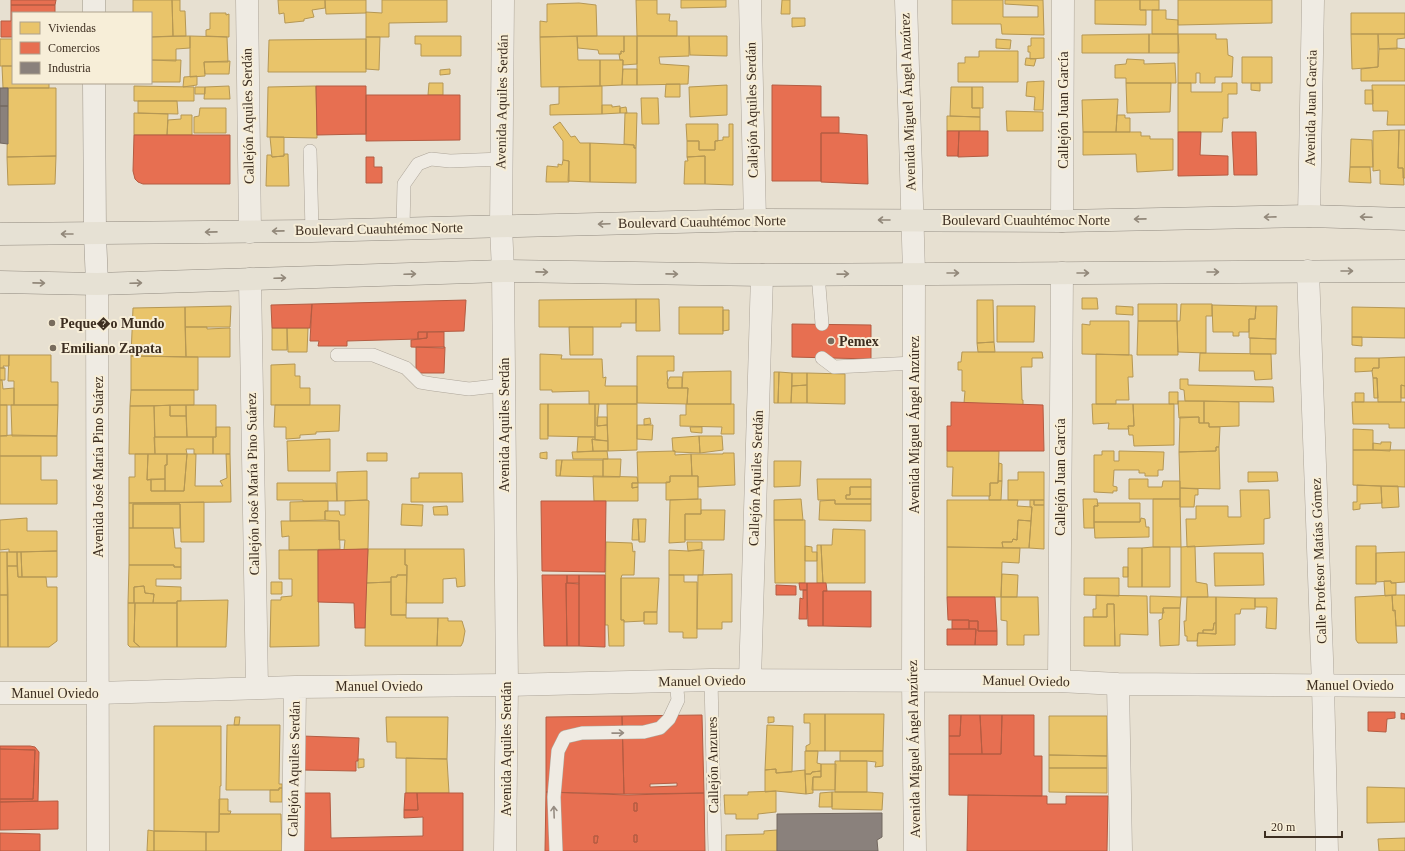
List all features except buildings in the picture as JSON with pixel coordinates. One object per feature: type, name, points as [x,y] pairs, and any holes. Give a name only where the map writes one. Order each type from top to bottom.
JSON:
[{"type":"main road","name":"Boulevard Cuauhtémoc Norte","points":[[0,234],[312,231],[754,220],[1062,221],[1309,216],[1405,219]]},
{"type":"main road","points":[[0,282],[97,284],[503,271],[762,275],[1405,271]]},
{"type":"street","points":[[94,0],[94,12]]},
{"type":"street","name":"Callejón Aquiles Serdán","points":[[247,0],[250,232]]},
{"type":"street","name":"Avenida Aquiles Serdán","points":[[503,0],[501,226],[503,271],[507,685],[506,851]]},
{"type":"street","name":"Callejón Aquiles Serdán","points":[[750,0],[754,220]]},
{"type":"street","name":"Avenida Miguel Ángel Anzúrez","points":[[906,0],[914,273],[913,680],[915,851]]},
{"type":"street","name":"Callejón Juan García","points":[[1062,221],[1063,0]]},
{"type":"street","name":"Avenida Juan Garcia","points":[[1309,216],[1312,0]]},
{"type":"street","name":"Avenida José María Pino Suárez","points":[[94,84],[95,234],[97,284],[98,851]]},
{"type":"street","name":"Calle Profesor Matías Gómez","points":[[1308,271],[1323,686],[1326,851]]},
{"type":"street","name":"Callejón Juan García","points":[[1059,681],[1062,273]]},
{"type":"street","name":"Callejón Aquiles Serdán","points":[[750,680],[762,275]]},
{"type":"street","name":"Callejón José María Pino Suárez","points":[[250,279],[257,688]]},
{"type":"street","name":"Manuel Oviedo","points":[[0,693],[98,694],[295,687],[507,685],[711,680],[1059,681],[1118,684],[1405,686]]},
{"type":"street","points":[[1118,684],[1121,851]]},
{"type":"street","name":"Callejón Aquiles Serdán","points":[[293,851],[295,687]]},
{"type":"lane","points":[[310,151],[312,231]]},
{"type":"lane","points":[[403,228],[404,184],[418,164],[430,159],[450,161],[502,160]]},
{"type":"lane","points":[[818,274],[822,324]]},
{"type":"lane","points":[[337,355],[373,355],[406,368],[420,382],[469,389],[504,386]]},
{"type":"lane","points":[[822,358],[834,367],[914,363]]},
{"type":"lane","name":"Callejón Anzures","points":[[711,680],[715,851]]},
{"type":"lane","points":[[556,851],[554,797],[558,751],[565,737],[582,733],[644,732],[660,728],[669,719],[678,700],[676,681]]},
{"type":"place","name":"Peque�o Mundo","points":[[52,323]]},
{"type":"place","name":"Pemex","points":[[831,341]]},
{"type":"place","name":"Emiliano Zapata","points":[[53,348]]}]
